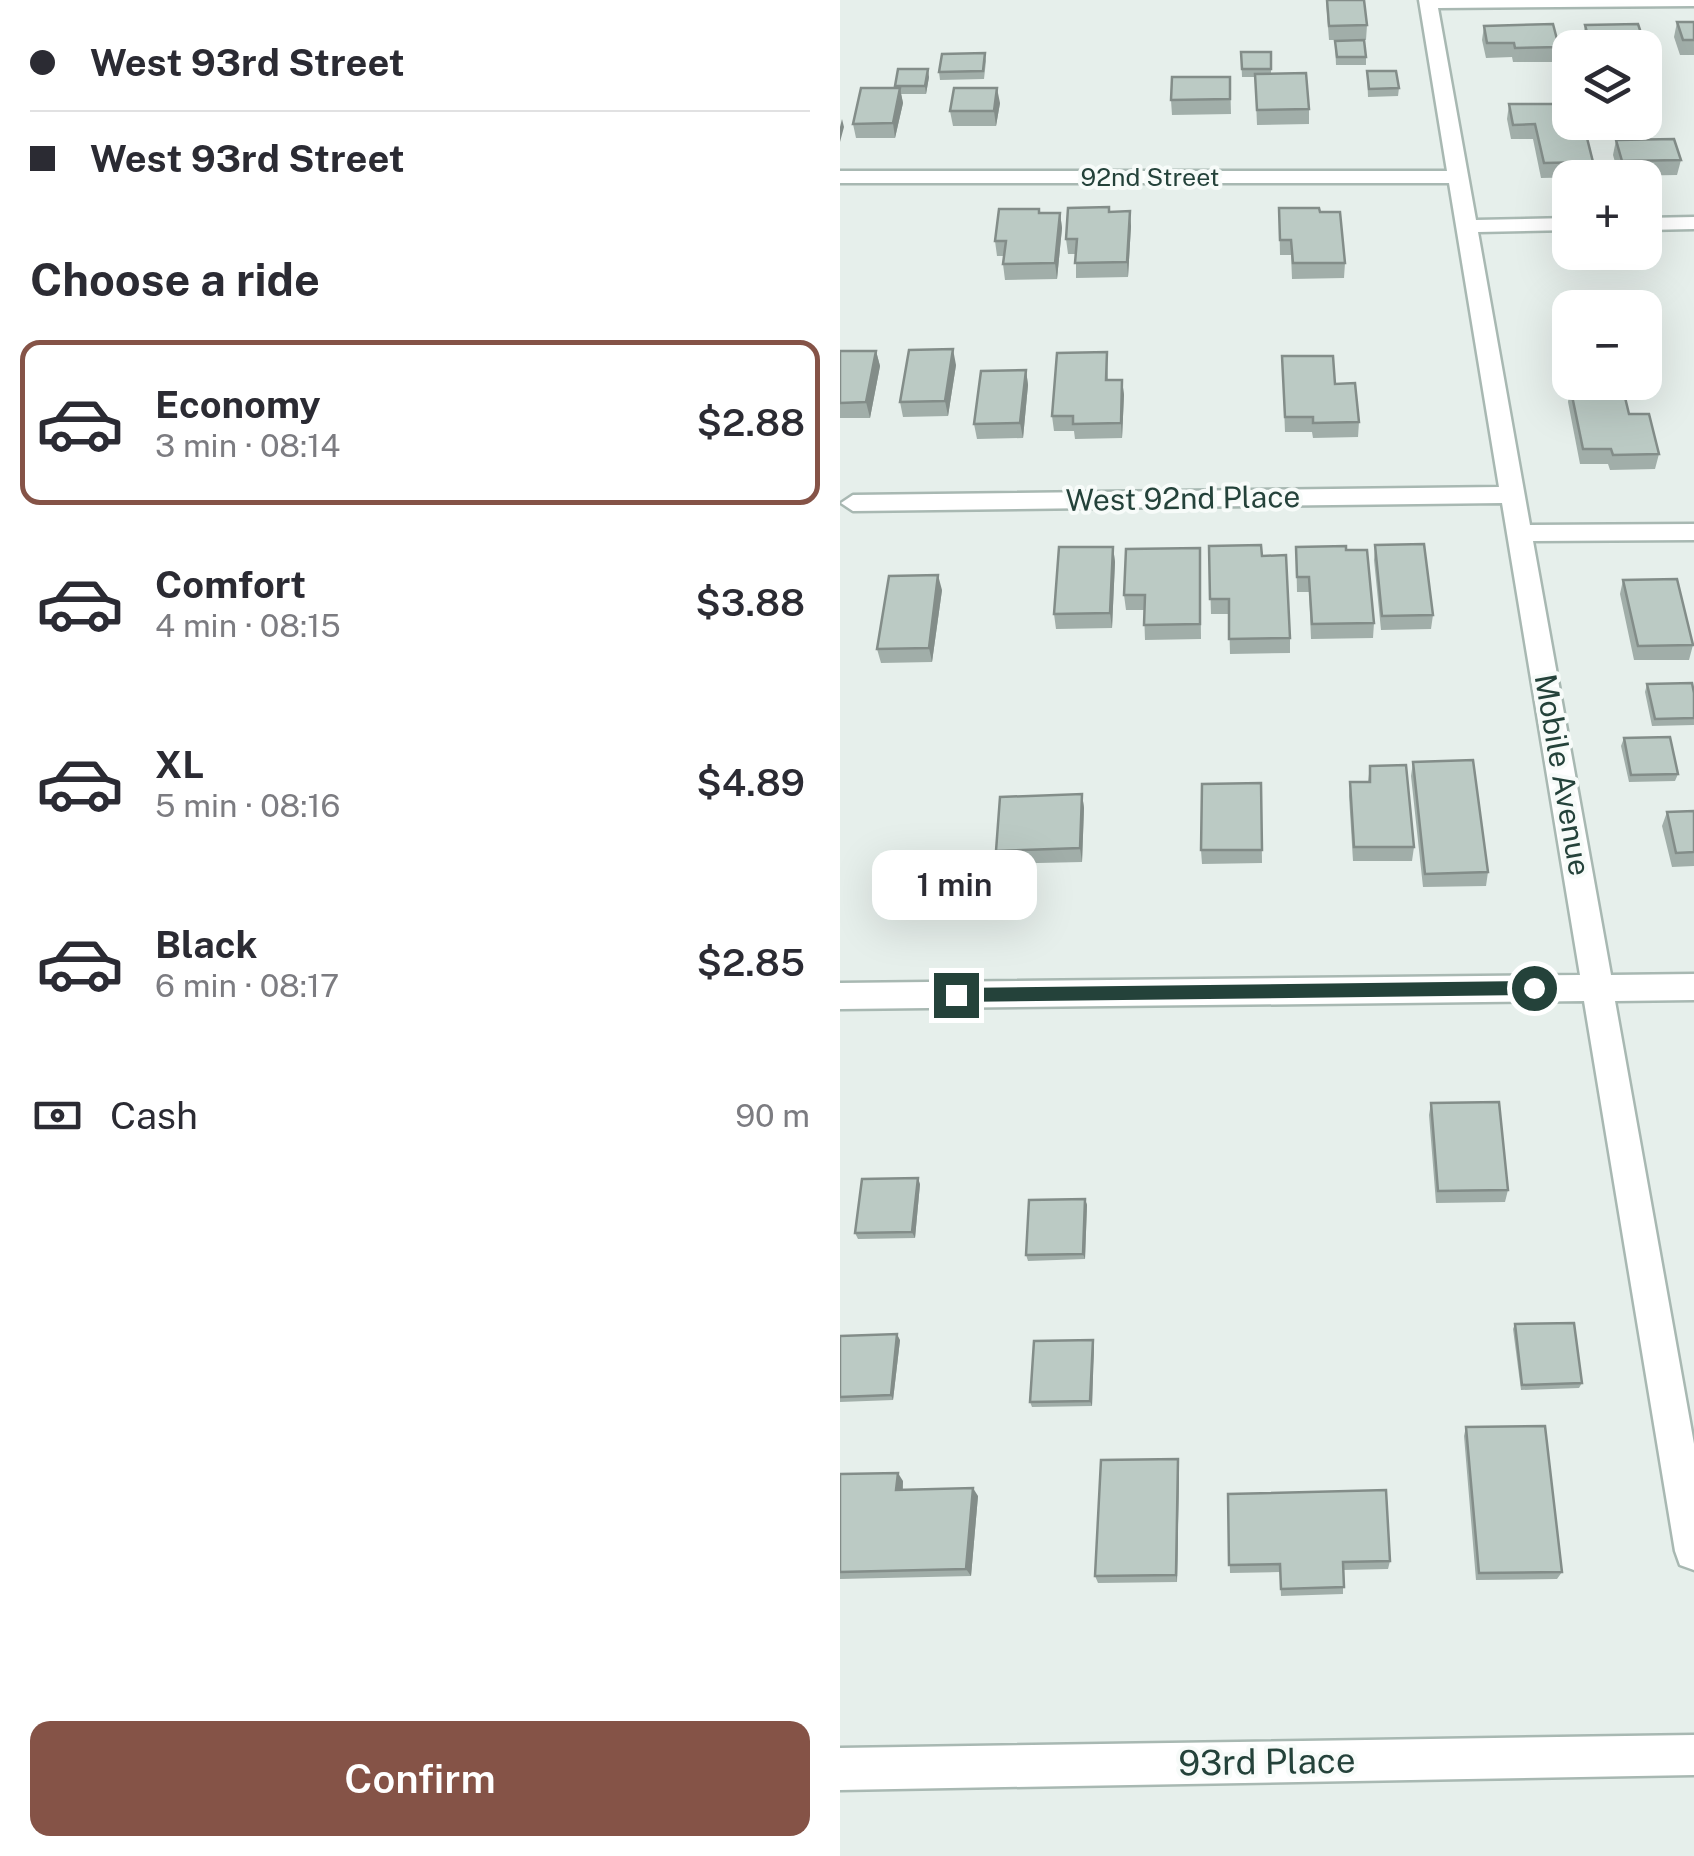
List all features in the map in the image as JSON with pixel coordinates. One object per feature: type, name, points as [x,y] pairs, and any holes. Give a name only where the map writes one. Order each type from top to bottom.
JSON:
[{"type":"street","points":[[1429,2],[1694,2]]},
{"type":"street","name":"Mobile Avenue","points":[[1429,2],[1694,1551]]},
{"type":"street","name":"92nd Street","points":[[840,178],[1459,176]]},
{"type":"street","points":[[1662,224],[1694,223]]},
{"type":"street","points":[[1468,226],[1552,224]]},
{"type":"street","name":"West 92nd Place","points":[[853,502],[1513,495]]},
{"type":"street","points":[[1520,534],[1694,532]]},
{"type":"street","points":[[840,996],[1694,986]]},
{"type":"street","name":"93rd Place","points":[[840,1768],[1694,1755]]},
{"type":"building","points":[[1327,0],[1364,0],[1367,25],[1329,26]]},
{"type":"building","points":[[1677,22],[1694,22],[1694,40],[1683,40]]},
{"type":"building","points":[[1553,24],[1552,47],[1515,48],[1514,43],[1487,43],[1484,26]]},
{"type":"building","points":[[1638,24],[1640,30],[1586,30],[1585,25]]},
{"type":"building","points":[[1364,40],[1366,57],[1337,57],[1335,41]]},
{"type":"building","points":[[1241,52],[1271,52],[1271,69],[1242,69]]},
{"type":"building","points":[[985,53],[983,71],[939,72],[942,54]]},
{"type":"building","points":[[898,69],[928,69],[925,86],[895,86]]},
{"type":"building","points":[[1367,71],[1396,71],[1399,88],[1369,89]]},
{"type":"building","points":[[1306,73],[1309,109],[1257,110],[1255,74]]},
{"type":"building","points":[[1172,77],[1230,77],[1230,99],[1171,100]]},
{"type":"building","points":[[861,88],[900,88],[893,123],[853,124]]},
{"type":"building","points":[[954,88],[997,88],[994,111],[950,111]]},
{"type":"building","points":[[1509,104],[1552,104],[1552,140],[1588,140],[1592,160],[1544,163],[1535,124],[1513,125]]},
{"type":"building","points":[[1674,139],[1681,160],[1622,160],[1616,140],[1662,140]]},
{"type":"building","points":[[1109,207],[1109,212],[1130,211],[1127,262],[1075,263],[1077,239],[1066,239],[1068,208]]},
{"type":"building","points":[[1279,208],[1340,212],[1345,263],[1293,263],[1291,240],[1280,240]]},
{"type":"building","points":[[999,209],[1060,213],[1055,263],[1003,264],[1006,241],[995,241]]},
{"type":"building","points":[[953,349],[945,401],[900,402],[909,350]]},
{"type":"building","points":[[840,351],[876,351],[866,402],[840,403]]},
{"type":"building","points":[[1107,352],[1106,380],[1122,380],[1121,423],[1073,424],[1073,416],[1052,416],[1057,353]]},
{"type":"building","points":[[1282,356],[1333,356],[1335,384],[1355,383],[1359,422],[1313,423],[1313,417],[1285,417]]},
{"type":"building","points":[[1026,370],[1020,423],[974,424],[981,371]]},
{"type":"building","points":[[1573,400],[1626,400],[1629,414],[1649,414],[1659,454],[1613,455],[1611,449],[1583,449]]},
{"type":"building","points":[[1424,544],[1433,615],[1382,616],[1375,545]]},
{"type":"building","points":[[1261,545],[1262,556],[1286,555],[1290,638],[1229,639],[1229,599],[1210,599],[1209,546]]},
{"type":"building","points":[[1346,546],[1346,550],[1367,550],[1374,623],[1312,624],[1309,577],[1297,577],[1296,547]]},
{"type":"building","points":[[1059,547],[1113,547],[1110,613],[1054,614]]},
{"type":"building","points":[[1200,548],[1200,624],[1144,625],[1145,595],[1124,595],[1126,549]]},
{"type":"building","points":[[938,575],[929,648],[877,649],[889,576]]},
{"type":"building","points":[[1677,579],[1693,645],[1638,646],[1623,580]]},
{"type":"building","points":[[1692,683],[1694,718],[1655,719],[1647,684]]},
{"type":"building","points":[[1670,737],[1678,774],[1631,775],[1624,738]]},
{"type":"building","points":[[1473,760],[1488,872],[1425,874],[1413,762]]},
{"type":"building","points":[[1406,765],[1414,847],[1354,847],[1350,782],[1370,782],[1370,766]]},
{"type":"building","points":[[1261,783],[1262,850],[1201,850],[1202,784]]},
{"type":"building","points":[[1082,794],[1080,848],[996,851],[1000,797]]},
{"type":"building","points":[[1694,811],[1694,852],[1676,853],[1667,812]]},
{"type":"building","points":[[1499,1102],[1508,1190],[1438,1191],[1431,1103]]},
{"type":"building","points":[[918,1178],[912,1232],[855,1233],[862,1179]]},
{"type":"building","points":[[1085,1199],[1083,1254],[1026,1255],[1029,1200]]},
{"type":"building","points":[[1574,1323],[1582,1383],[1522,1385],[1515,1324]]},
{"type":"building","points":[[897,1334],[891,1395],[840,1397],[840,1336]]},
{"type":"building","points":[[1093,1340],[1090,1401],[1030,1402],[1034,1341]]},
{"type":"building","points":[[1545,1426],[1562,1572],[1479,1573],[1466,1427]]},
{"type":"building","points":[[1178,1459],[1176,1575],[1095,1576],[1101,1460]]},
{"type":"building","points":[[898,1473],[896,1490],[973,1488],[966,1569],[840,1572],[840,1474]]},
{"type":"building","points":[[1386,1490],[1390,1561],[1343,1562],[1344,1587],[1281,1589],[1280,1564],[1229,1565],[1228,1494]]},
{"type":"route","points":[[956,995],[1534,988]]}]
